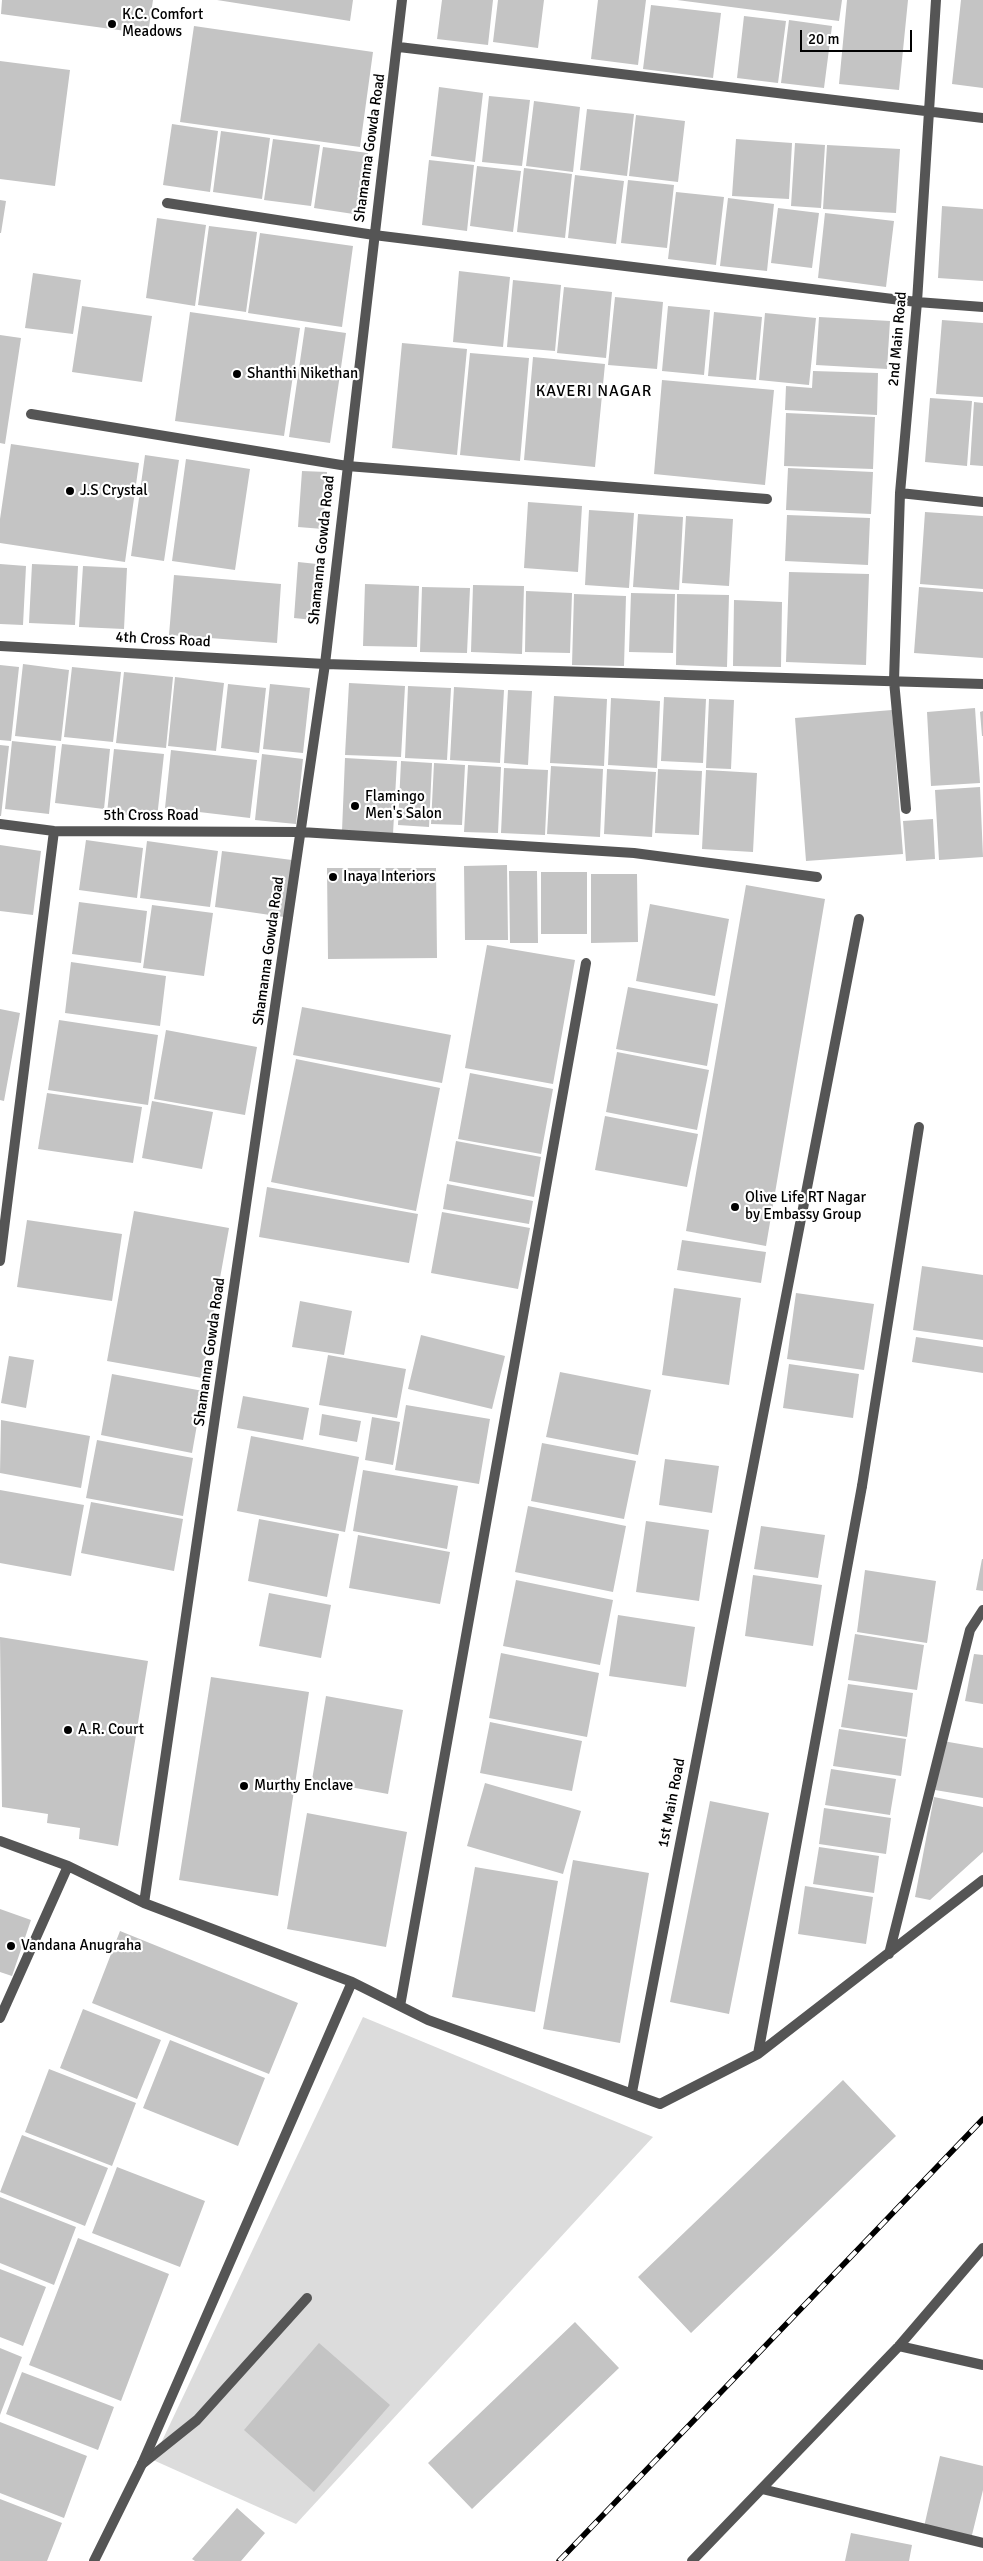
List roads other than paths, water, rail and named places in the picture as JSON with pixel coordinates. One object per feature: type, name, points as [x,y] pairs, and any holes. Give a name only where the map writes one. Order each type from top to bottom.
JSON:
[{"type":"street","name":"Shamanna Gowda Road","points":[[144,1904],[325,664],[374,235],[399,47],[402,0]]},
{"type":"street","name":"2nd Main Road","points":[[906,809],[894,681],[900,494],[931,112],[936,0]]},
{"type":"street","points":[[399,47],[983,118]]},
{"type":"street","points":[[167,203],[374,235],[917,302],[983,307]]},
{"type":"street","points":[[31,414],[347,466],[767,499]]},
{"type":"street","points":[[900,494],[983,502]]},
{"type":"street","name":"4th Cross Road","points":[[0,646],[325,664],[983,684]]},
{"type":"street","name":"5th Cross Road","points":[[0,824],[54,831],[301,832],[634,853],[817,877]]},
{"type":"street","points":[[0,1261],[54,831]]},
{"type":"street","name":"1st Main Road","points":[[632,2092],[859,919]]},
{"type":"street","points":[[400,2006],[586,962]]},
{"type":"street","points":[[758,2054],[862,1486],[919,1127]]},
{"type":"street","points":[[889,1954],[970,1630],[983,1610]]},
{"type":"street","points":[[0,1841],[68,1866],[144,1904],[352,1982],[428,2020],[632,2092],[660,2104],[758,2054],[983,1880]]},
{"type":"street","points":[[0,2018],[68,1866]]},
{"type":"street","points":[[94,2561],[142,2464],[352,1982]]},
{"type":"street","points":[[692,2561],[899,2346],[983,2248]]},
{"type":"street","points":[[142,2464],[197,2420],[306,2298]]},
{"type":"street","points":[[899,2346],[983,2365]]},
{"type":"street","points":[[762,2489],[983,2543]]},
{"type":"railway","points":[[559,2561],[983,2119]]},
{"type":"place","name":"K.C. Comfort Meadows","points":[[112,24]]},
{"type":"place","name":"Shanthi Nikethan","points":[[237,374]]},
{"type":"place","name":"J.S Crystal","points":[[70,491]]},
{"type":"place","name":"Flamingo Men's Salon","points":[[355,806]]},
{"type":"place","name":"Inaya Interiors","points":[[333,877]]},
{"type":"place","name":"Olive Life RT Nagar by Embassy Group","points":[[735,1207]]},
{"type":"place","name":"A.R. Court","points":[[68,1730]]},
{"type":"place","name":"Murthy Enclave","points":[[244,1786]]},
{"type":"place","name":"Vandana Anugraha","points":[[11,1946]]},
{"type":"district","name":"KAVERI NAGAR","points":[[594,392]]}]
